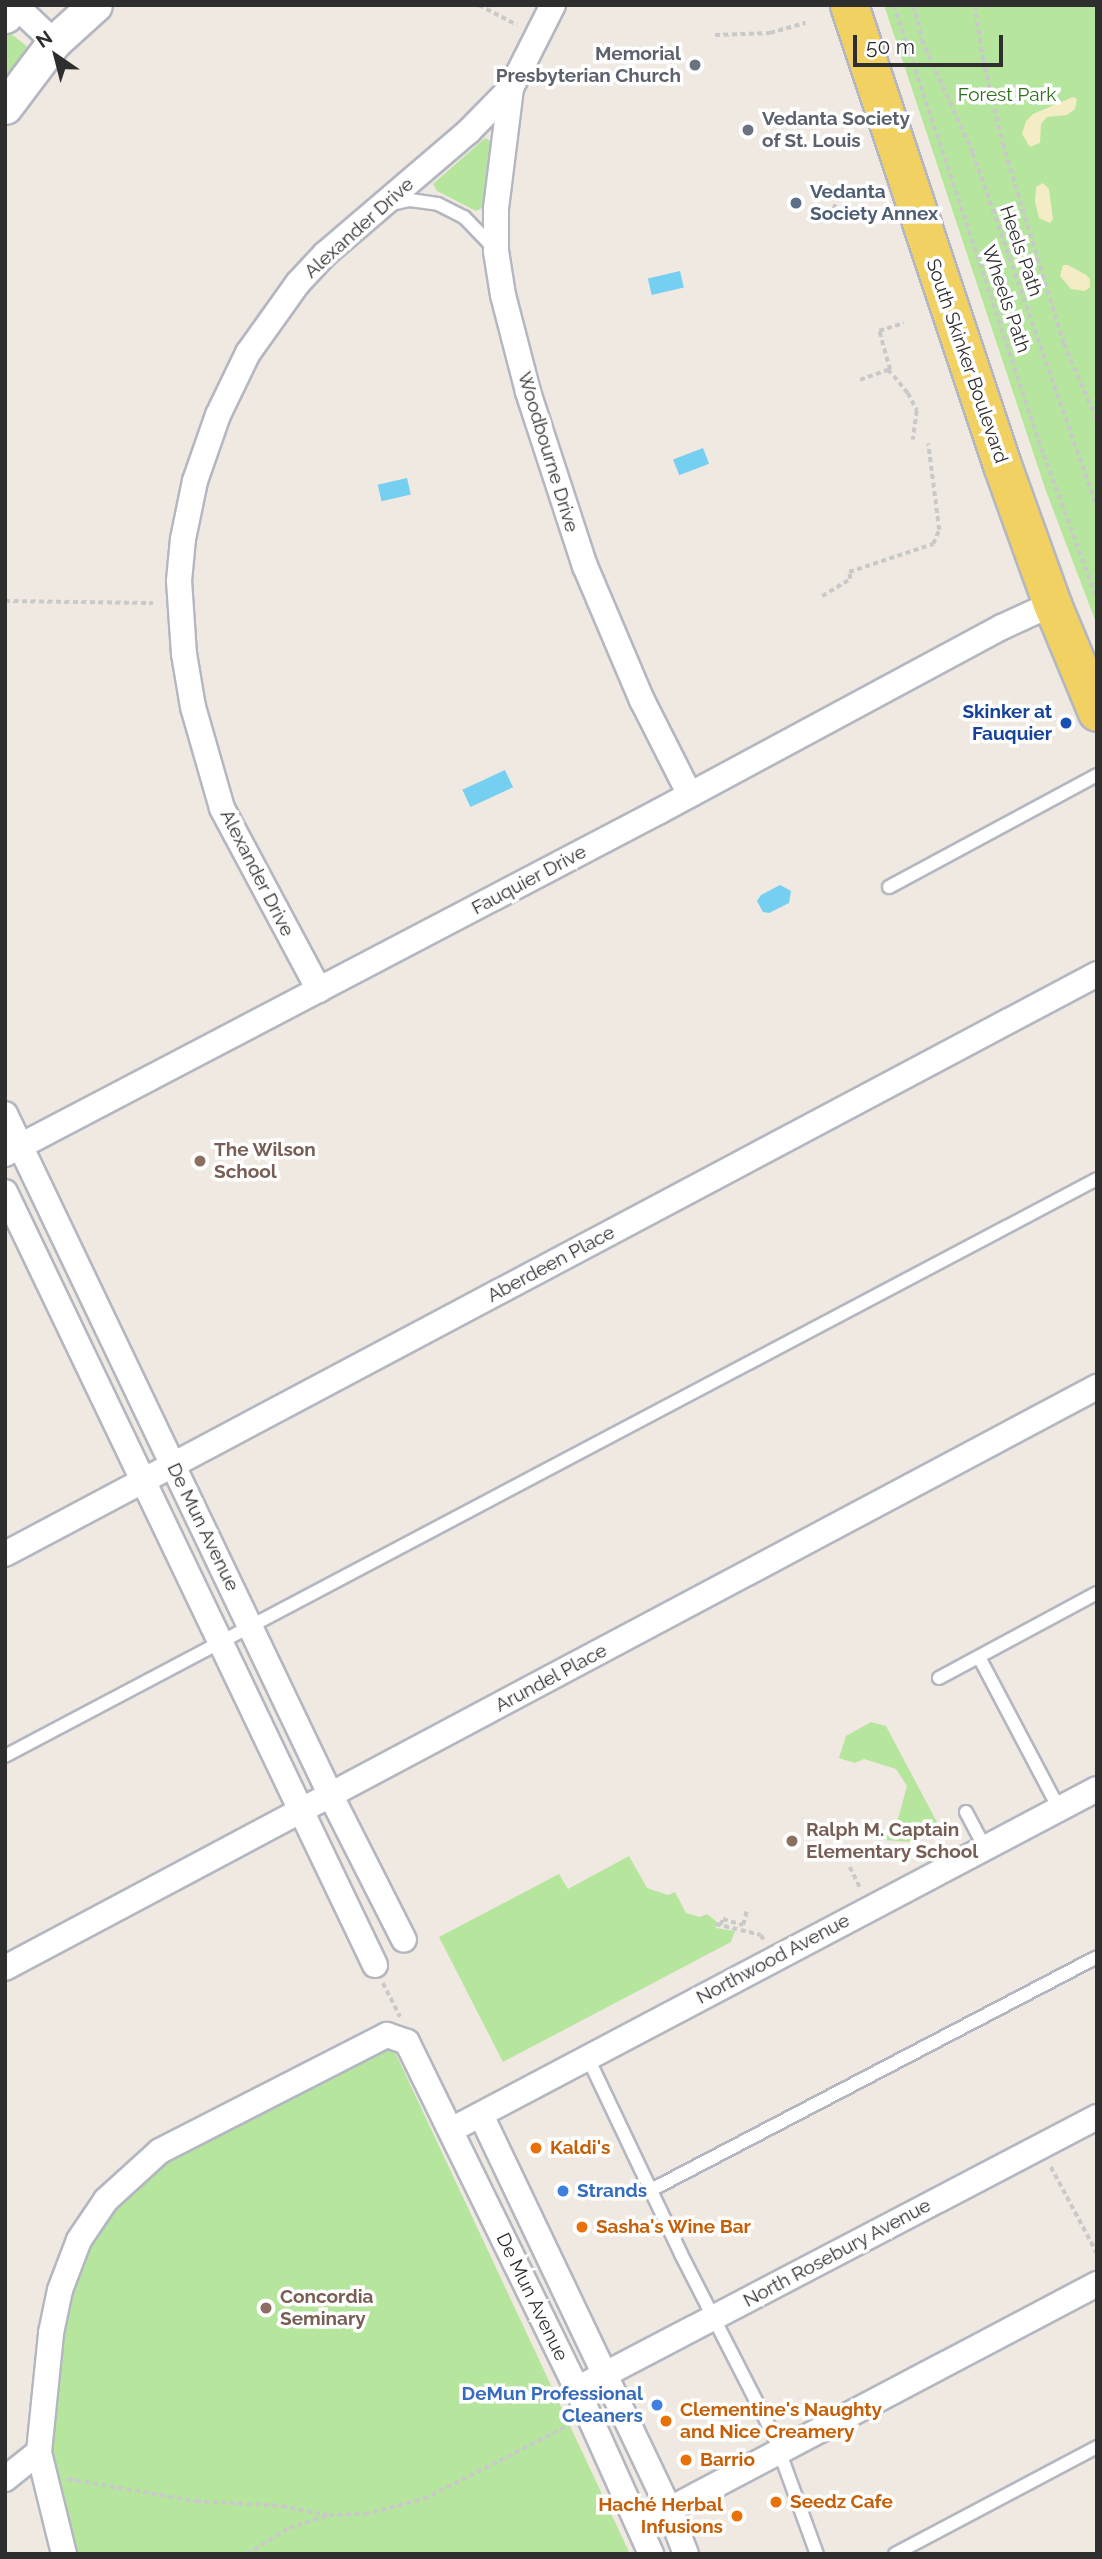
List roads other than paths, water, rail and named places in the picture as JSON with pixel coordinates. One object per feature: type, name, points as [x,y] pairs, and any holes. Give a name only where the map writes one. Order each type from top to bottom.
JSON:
[{"type":"main road","name":"South Skinker Boulevard","points":[[849,5],[993,439],[1052,604],[1097,712]]},
{"type":"street","points":[[5,16],[15,5],[54,42]]},
{"type":"street","points":[[5,107],[54,42],[95,5]]},
{"type":"street","name":"Alexander Drive","points":[[319,990],[222,808],[193,708],[184,654],[180,570],[195,481],[218,415],[248,354],[298,283],[325,254],[468,132],[512,88],[553,5]]},
{"type":"street","name":"Woodbourne Drive","points":[[512,88],[497,195],[496,251],[503,295],[528,392],[580,554],[610,629],[690,795]]},
{"type":"street","name":"Fauquier Drive","points":[[13,1150],[690,795],[1011,623],[1052,604]]},
{"type":"street","name":"Aberdeen Place","points":[[5,1554],[1097,974]]},
{"type":"street","name":"De Mun Avenue","points":[[5,1114],[13,1150],[172,1465],[331,1796],[404,1940]]},
{"type":"street","name":"De Mun Avenue","points":[[5,1192],[15,1236],[142,1481],[375,1965]]},
{"type":"street","name":"Arundel Place","points":[[5,1968],[1097,1387]]},
{"type":"street","name":"Northwood Avenue","points":[[451,2130],[1097,1789]]},
{"type":"street","name":"De Mun Avenue","points":[[42,2463],[42,2396],[60,2290],[79,2240],[106,2200],[135,2170],[184,2136],[370,2041],[387,2035],[407,2042],[577,2389],[651,2554]]},
{"type":"street","name":"De Mun Avenue","points":[[481,2115],[669,2510],[686,2554]]},
{"type":"street","name":"North Rosebury Avenue","points":[[577,2389],[1097,2117]]},
{"type":"street","points":[[640,2525],[1097,2284]]},
{"type":"street","points":[[5,2479],[42,2463],[64,2554]]},
{"type":"lane","points":[[381,206],[411,200],[438,204],[464,217],[496,251]]},
{"type":"lane","points":[[889,887],[1097,775]]},
{"type":"lane","points":[[5,1756],[1097,1179]]},
{"type":"lane","points":[[939,1678],[1097,1593]]},
{"type":"lane","points":[[979,1657],[1059,1809]]},
{"type":"lane","points":[[966,1812],[985,1847]]},
{"type":"lane","points":[[651,2190],[1097,1956]]},
{"type":"lane","points":[[588,2058],[712,2318],[774,2434],[817,2554]]},
{"type":"lane","points":[[895,2554],[1097,2447]]},
{"type":"water","points":[[680,271],[684,288],[652,295],[648,278]]},
{"type":"water","points":[[703,448],[709,464],[679,475],[673,459]]},
{"type":"water","points":[[407,478],[411,495],[382,501],[378,485]]},
{"type":"water","points":[[505,770],[513,787],[470,807],[462,790]]},
{"type":"water","points":[[780,885],[791,891],[789,903],[769,913],[763,912],[757,901],[761,895]]},
{"type":"place","name":"Memorial Presbyterian Church","points":[[695,65]]},
{"type":"place","name":"Vedanta Society of St. Louis","points":[[748,130]]},
{"type":"place","name":"Vedanta Society Annex","points":[[796,203]]},
{"type":"place","name":"Skinker at Fauquier","points":[[1066,723]]},
{"type":"place","name":"The Wilson School","points":[[200,1161]]},
{"type":"place","name":"Ralph M. Captain Elementary School","points":[[792,1841]]},
{"type":"place","name":"Kaldi's","points":[[536,2148]]},
{"type":"place","name":"Strands","points":[[563,2191]]},
{"type":"place","name":"Sasha's Wine Bar","points":[[582,2227]]},
{"type":"place","name":"Concordia Seminary","points":[[266,2308]]},
{"type":"place","name":"DeMun Professional Cleaners","points":[[657,2405]]},
{"type":"place","name":"Clementine's Naughty and Nice Creamery","points":[[666,2421]]},
{"type":"place","name":"Barrio","points":[[686,2460]]},
{"type":"place","name":"Seedz Cafe","points":[[776,2502]]},
{"type":"place","name":"Haché Herbal Infusions","points":[[737,2516]]},
{"type":"park label","name":"Forest Park","points":[[1007,95]]}]
